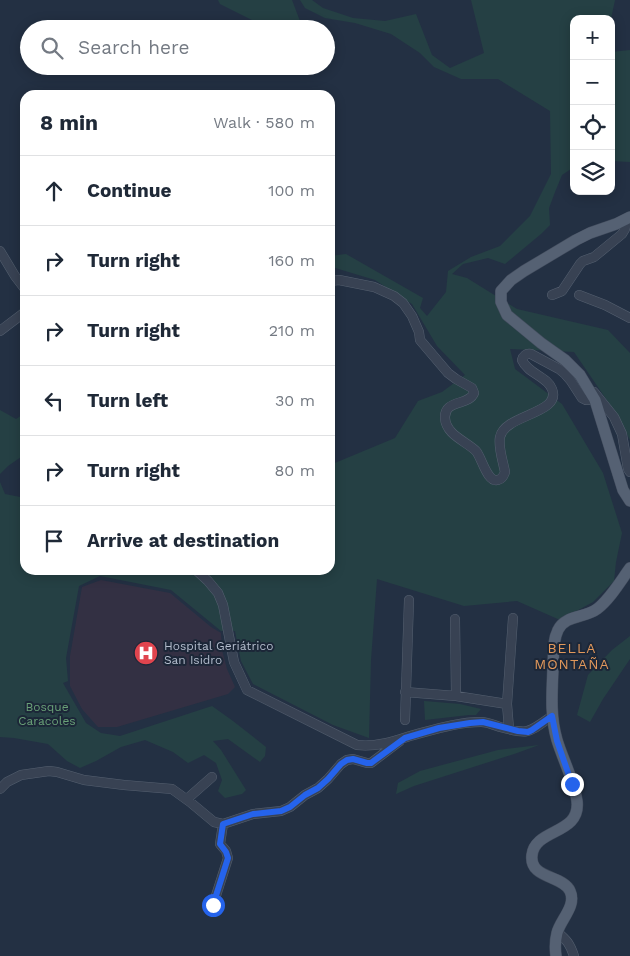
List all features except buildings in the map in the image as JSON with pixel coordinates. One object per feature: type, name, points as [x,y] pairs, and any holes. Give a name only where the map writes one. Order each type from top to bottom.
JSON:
[{"type":"main road","points":[[628,218],[576,240],[524,271],[511,280],[501,291],[501,302],[507,315],[580,374],[595,400],[623,490],[630,501]]},
{"type":"main road","points":[[556,956],[557,932],[572,901],[572,895],[565,885],[540,873],[532,863],[534,848],[538,842],[565,826],[575,817],[577,811],[575,792],[557,741],[552,716],[554,640],[562,624],[570,619],[595,611],[604,603],[630,568]]},
{"type":"street","points":[[552,295],[562,291],[583,261],[594,257],[622,234],[628,218]]},
{"type":"street","points":[[0,252],[20,282]]},
{"type":"street","points":[[335,280],[374,287],[394,296],[412,316],[419,332],[420,340],[448,372],[472,388],[473,396],[451,405],[446,410],[446,424],[458,438],[475,451],[482,461],[487,474],[494,480],[504,476],[505,472],[500,445],[500,437],[503,430],[513,422],[544,408],[554,396],[548,382],[526,367],[522,360],[525,355],[531,354],[559,369],[571,381],[582,398],[595,400]]},
{"type":"street","points":[[579,295],[630,318]]},
{"type":"street","points":[[0,330],[20,316]]},
{"type":"street","points":[[580,374],[614,416],[622,434],[630,472]]},
{"type":"street","points":[[202,575],[218,593],[224,605],[234,662],[247,690],[357,745],[381,744],[439,728],[483,722],[528,732],[552,716]]},
{"type":"street","points":[[405,720],[409,600]]},
{"type":"street","points":[[509,729],[507,704],[513,618]]},
{"type":"street","points":[[455,620],[456,696]]},
{"type":"street","points":[[405,692],[456,696],[507,704]]},
{"type":"street","points":[[0,789],[7,782],[21,775],[49,771],[84,780],[172,789],[214,822],[223,824],[253,814],[281,811],[290,807],[305,795],[318,788],[347,760],[353,759],[371,763],[405,738]]},
{"type":"street","points":[[187,799],[212,777]]},
{"type":"street","points":[[213,905],[228,858],[220,844],[223,824]]},
{"type":"street","points":[[557,932],[567,940],[574,956]]},
{"type":"shaded area","name":"Hospital Geriátrico San Isidro","points":[[101,580],[170,593],[221,633],[222,650],[227,669],[235,687],[228,694],[117,727],[98,727],[82,709],[70,686],[70,656],[82,587]]},
{"type":"green space","points":[[218,0],[292,0],[300,20],[252,20],[220,4]]},
{"type":"green space","name":"Bosque Caracoles","points":[[300,0],[312,0],[323,8],[353,18],[385,21],[416,14],[432,55],[450,68],[484,53],[471,0],[615,0],[612,15],[570,15],[570,170],[562,175],[549,208],[550,225],[505,264],[488,258],[463,264],[452,274],[467,278],[517,309],[608,330],[630,353],[630,440],[617,415],[574,352],[510,349],[515,369],[562,404],[603,473],[622,533],[614,581],[593,602],[560,620],[517,601],[464,606],[377,579],[371,660],[369,738],[333,725],[253,684],[241,661],[235,631],[221,631],[171,590],[100,576],[79,586],[66,658],[68,681],[63,683],[86,723],[101,733],[120,736],[212,706],[266,747],[265,756],[260,762],[228,739],[213,741],[221,750],[246,790],[242,794],[225,798],[218,791],[222,780],[216,763],[204,755],[188,763],[173,752],[145,740],[121,747],[80,768],[67,761],[48,744],[0,737],[0,482],[5,494],[20,497],[20,575],[335,575],[335,463],[395,438],[418,401],[442,392],[465,375],[437,346],[412,304],[375,280],[335,268],[335,255],[346,254],[423,298],[420,308],[427,316],[446,292],[448,271],[471,257],[500,246],[530,216],[551,174],[550,111],[498,79],[461,79],[434,67],[420,53],[391,34],[355,23],[325,18],[305,8]]},
{"type":"green space","points":[[630,50],[630,162],[615,161],[615,52]]},
{"type":"green space","points":[[0,410],[16,419],[20,416],[20,458],[0,474]]},
{"type":"green space","points":[[630,636],[630,659],[590,722],[577,715],[588,675],[612,650]]},
{"type":"green space","points":[[424,701],[460,704],[481,709],[476,715],[425,720]]},
{"type":"green space","points":[[539,745],[414,786],[396,794],[398,783],[420,771],[498,750]]},
{"type":"place","name":"Hospital Geriátrico San Isidro","points":[[146,653]]},
{"type":"district","name":"BELLA MONTAÑA","points":[[572,656]]},
{"type":"route","points":[[213,905],[228,858],[219,841],[223,824],[253,814],[281,811],[290,807],[305,795],[318,788],[347,760],[353,759],[371,763],[405,738],[439,728],[483,722],[528,732],[552,716],[557,741],[572,784]]}]
